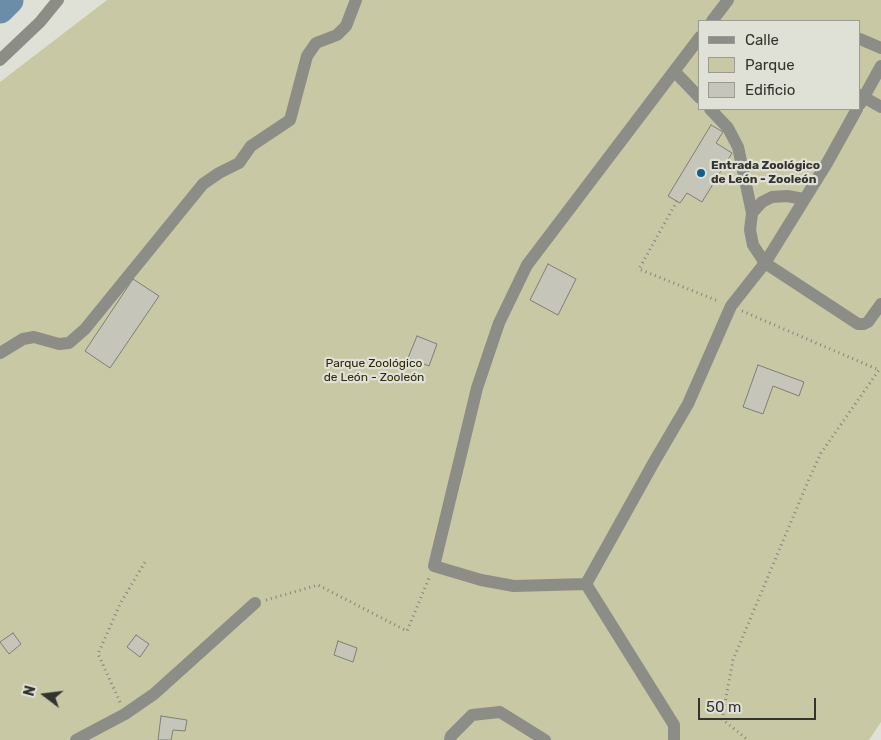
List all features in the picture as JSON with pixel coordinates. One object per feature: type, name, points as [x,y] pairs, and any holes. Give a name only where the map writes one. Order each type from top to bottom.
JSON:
[{"type":"street","points":[[0,60],[40,22],[58,0]]},
{"type":"street","points":[[0,353],[23,339],[34,337],[59,344],[69,343],[84,329],[203,184],[239,163],[251,146],[290,120],[307,56],[316,44],[336,35],[346,26],[356,0]]},
{"type":"street","points":[[713,20],[728,0]]},
{"type":"street","points":[[861,39],[881,48]]},
{"type":"street","points":[[586,584],[514,586],[481,580],[434,566],[476,388],[499,323],[527,265],[698,40]]},
{"type":"street","points":[[861,99],[881,66]]},
{"type":"street","points":[[674,71],[698,96]]},
{"type":"street","points":[[861,101],[881,107]]},
{"type":"street","points":[[711,110],[728,128],[738,147],[752,213],[750,230],[753,245],[765,263],[858,324],[868,322],[881,304]]},
{"type":"street","points":[[586,584],[688,404],[731,306],[765,263],[835,148],[855,110]]},
{"type":"street","points":[[752,213],[762,202],[772,197],[787,196],[804,199]]},
{"type":"street","points":[[586,584],[674,725],[674,740]]},
{"type":"street","points":[[76,740],[125,714],[154,694],[255,603]]},
{"type":"street","points":[[450,740],[451,736],[472,715],[500,712],[544,740]]},
{"type":"path","points":[[677,201],[639,269],[880,370],[821,453],[733,660],[722,719],[748,740]]},
{"type":"path","points":[[125,714],[98,654],[120,604],[145,562]]},
{"type":"path","points":[[255,603],[318,585],[407,630],[434,566]]},
{"type":"green space","name":"Parque Zoológico de León - Zooleón","points":[[107,0],[881,0],[881,722],[869,740],[0,740],[0,82]]},
{"type":"building","name":"Entrada Zoológico de León - Zooleón","points":[[711,125],[723,132],[716,143],[732,153],[702,202],[687,193],[680,203],[668,196]]},
{"type":"building","points":[[548,264],[576,279],[558,315],[530,300]]},
{"type":"building","points":[[133,279],[159,296],[110,368],[85,351]]},
{"type":"building","points":[[417,336],[437,344],[429,366],[408,358]]},
{"type":"building","points":[[758,365],[804,382],[799,396],[773,386],[763,414],[743,407]]},
{"type":"building","points":[[13,633],[21,644],[9,654],[0,642]]},
{"type":"building","points":[[136,635],[149,644],[140,657],[127,647]]},
{"type":"building","points":[[338,641],[357,648],[353,662],[334,655]]},
{"type":"building","points":[[161,716],[187,720],[185,731],[173,730],[171,740],[158,740]]},
{"type":"waterway","points":[[0,9],[9,0]]},
{"type":"place","name":"Entrada Zoológico de León - Zooleón","points":[[701,173]]}]
